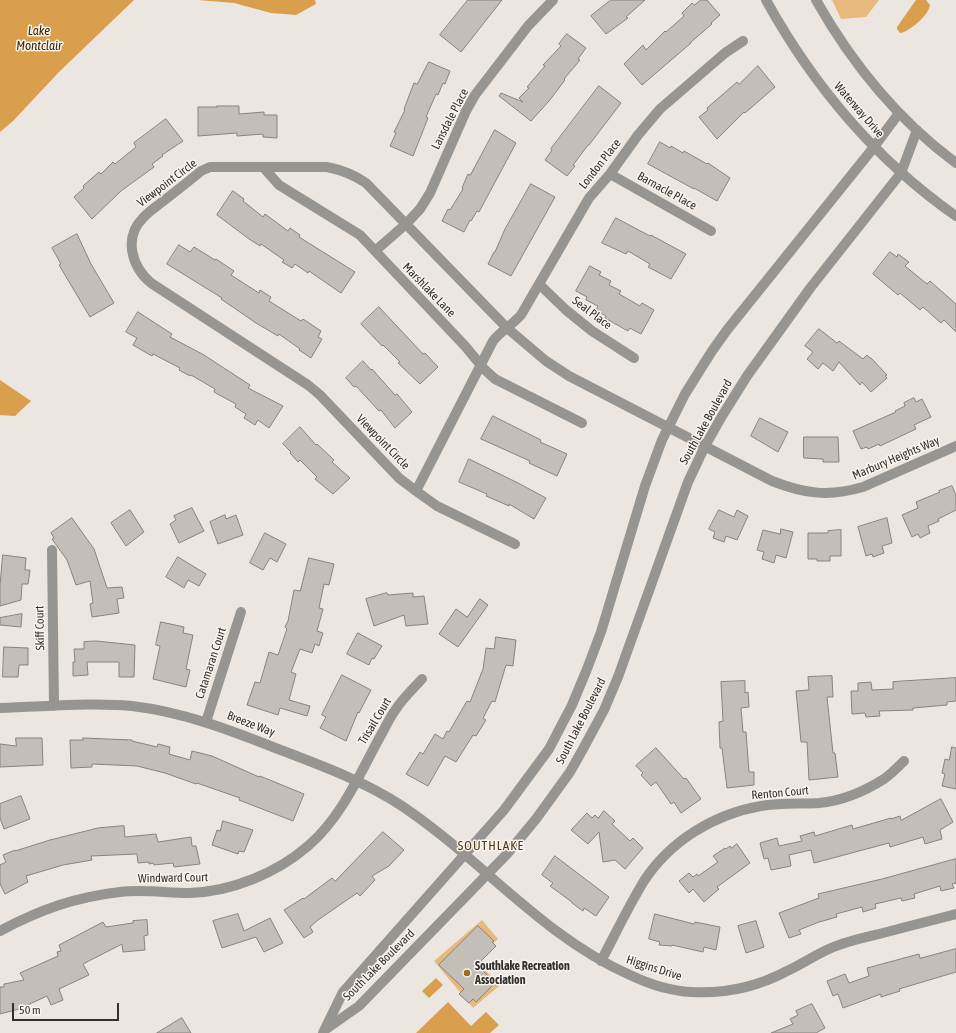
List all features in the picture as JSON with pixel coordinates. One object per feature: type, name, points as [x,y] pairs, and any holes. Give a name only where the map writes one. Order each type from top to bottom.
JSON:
[{"type":"street","name":"Lansdale Place","points":[[375,251],[406,224],[420,209],[430,193],[466,111],[476,95],[528,26],[553,0]]},
{"type":"street","name":"Waterway Drive","points":[[766,0],[778,23],[822,87],[851,122],[901,173],[934,201],[956,216]]},
{"type":"street","points":[[816,0],[828,22],[870,80],[917,130],[956,163]]},
{"type":"street","name":"London Place","points":[[507,328],[521,315],[589,198],[610,174],[638,135],[660,109],[725,54],[743,41]]},
{"type":"street","name":"South Lake Boulevard","points":[[324,1031],[342,992],[504,810],[549,749],[572,705],[588,669],[601,632],[645,486],[668,426],[685,394],[719,340],[900,113]]},
{"type":"street","name":"South Lake Boulevard","points":[[324,1031],[359,1006],[506,854],[536,819],[570,772],[604,710],[618,677],[688,482],[722,416],[747,376],[811,287],[901,173],[917,130]]},
{"type":"street","name":"Viewpoint Circle","points":[[515,544],[437,506],[416,491],[399,478],[320,395],[308,385],[144,277],[132,256],[134,231],[142,218],[201,171],[210,167],[327,167],[345,171],[366,183],[507,328],[546,361],[569,376],[668,426]]},
{"type":"street","name":"Marshlake Lane","points":[[263,167],[279,185],[360,235],[466,346],[480,365],[495,379],[582,423]]},
{"type":"street","name":"Barnacle Place","points":[[610,174],[711,231]]},
{"type":"street","name":"Seal Place","points":[[539,284],[566,310],[592,331],[634,358]]},
{"type":"street","name":"Viewpoint Circle","points":[[416,491],[493,341],[507,328]]},
{"type":"street","name":"Marbury Heights Way","points":[[668,426],[772,481],[809,493],[829,494],[848,492],[863,487],[956,446]]},
{"type":"street","name":"Skiff Court","points":[[52,550],[54,706]]},
{"type":"street","name":"Catamaran Court","points":[[206,722],[241,612]]},
{"type":"street","name":"Trisail Court","points":[[356,780],[396,709],[422,680]]},
{"type":"street","name":"Breeze Way","points":[[0,708],[95,704],[132,706],[168,712],[206,722],[356,780],[400,805],[432,828],[465,855]]},
{"type":"street","name":"Renton Court","points":[[601,961],[645,881],[659,861],[672,848],[696,830],[718,819],[742,810],[756,807],[820,802],[840,798],[863,790],[884,778],[904,761]]},
{"type":"street","name":"Windward Court","points":[[0,931],[21,920],[60,904],[90,896],[121,892],[192,893],[216,890],[242,883],[267,872],[308,846],[323,831],[339,810],[356,780]]},
{"type":"street","name":"Higgins Drive","points":[[465,855],[536,916],[572,942],[601,961],[641,980],[671,990],[690,992],[720,992],[744,988],[767,981],[820,952],[840,944],[956,914]]},
{"type":"shaded area","points":[[832,0],[879,0],[866,17],[841,19]]},
{"type":"shaded area","name":"Southlake Recreation Association","points":[[482,920],[498,939],[476,958],[499,986],[473,1008],[434,961]]},
{"type":"water","name":"Lake Montclair","points":[[0,0],[134,0],[59,72],[13,121],[0,132]]},
{"type":"water","points":[[198,0],[315,0],[316,4],[296,15],[271,13],[234,3]]},
{"type":"water","points":[[916,0],[926,0],[930,5],[929,9],[918,22],[908,30],[900,33],[897,27]]},
{"type":"water","points":[[0,380],[31,401],[15,416],[0,415]]},
{"type":"water","points":[[436,978],[443,985],[429,998],[422,991]]},
{"type":"water","points":[[448,1002],[471,1026],[486,1012],[499,1025],[490,1033],[416,1033]]},
{"type":"building","points":[[468,0],[502,0],[461,52],[440,35]]},
{"type":"building","points":[[611,0],[645,0],[626,17],[628,18],[606,34],[591,16]]},
{"type":"building","points":[[701,0],[707,0],[720,15],[691,43],[642,85],[624,64],[643,45],[646,50],[665,31],[666,32],[684,16],[682,13],[692,3],[694,5]]},
{"type":"building","points":[[567,34],[586,48],[578,59],[580,60],[564,79],[565,80],[531,121],[499,96],[501,93],[523,102],[519,98],[529,88],[527,87],[545,66],[543,65],[561,46],[559,44]]},
{"type":"building","points":[[429,62],[450,71],[445,84],[443,83],[438,95],[436,94],[426,117],[428,118],[413,156],[390,146],[396,133],[394,132],[405,110],[404,109],[414,83],[417,84]]},
{"type":"building","points":[[758,66],[775,87],[745,113],[744,112],[717,139],[699,117],[708,110],[707,108],[737,82],[739,84]]},
{"type":"building","points":[[599,86],[621,103],[573,165],[575,166],[567,176],[545,160],[552,150],[551,149]]},
{"type":"building","points":[[239,106],[239,114],[264,112],[264,115],[277,115],[277,138],[263,137],[263,134],[237,136],[237,133],[198,136],[198,107]]},
{"type":"building","points":[[166,119],[183,141],[162,155],[163,156],[152,164],[154,167],[121,191],[92,219],[74,197],[84,188],[83,186],[99,172],[101,174],[113,162],[115,164],[136,147],[134,143]]},
{"type":"building","points":[[495,130],[516,143],[479,212],[477,211],[471,221],[470,220],[464,232],[442,221],[448,209],[450,210],[463,189],[462,188],[468,174],[470,175]]},
{"type":"building","points":[[660,142],[670,148],[671,146],[683,153],[684,151],[707,164],[708,163],[730,178],[717,201],[648,164]]},
{"type":"building","points":[[531,184],[555,197],[511,276],[488,264],[505,229]]},
{"type":"building","points":[[233,191],[263,217],[265,214],[288,231],[290,228],[300,235],[299,237],[355,272],[341,293],[309,271],[308,273],[295,264],[292,268],[282,262],[284,260],[261,244],[260,246],[249,239],[217,215]]},
{"type":"building","points":[[616,218],[686,254],[671,279],[648,267],[650,264],[628,251],[626,254],[602,243]]},
{"type":"building","points":[[77,234],[91,264],[114,303],[90,317],[59,265],[61,264],[52,248]]},
{"type":"building","points":[[179,245],[190,252],[194,247],[215,260],[216,259],[234,271],[231,275],[259,293],[260,290],[271,297],[269,301],[301,321],[303,319],[321,331],[318,337],[322,339],[311,358],[279,334],[278,336],[256,323],[221,299],[222,298],[167,264]]},
{"type":"building","points":[[890,252],[897,257],[898,254],[909,262],[905,266],[927,284],[930,281],[956,304],[956,332],[944,320],[941,323],[923,307],[920,310],[900,293],[898,295],[873,274]]},
{"type":"building","points":[[590,266],[601,272],[599,275],[611,281],[609,285],[621,291],[619,294],[640,306],[642,303],[654,310],[641,334],[630,328],[628,331],[605,318],[606,316],[596,310],[598,306],[586,300],[587,297],[576,291]]},
{"type":"building","points":[[379,307],[423,354],[425,353],[438,367],[420,384],[361,324]]},
{"type":"building","points":[[138,312],[172,334],[170,337],[204,355],[250,385],[248,388],[283,406],[269,428],[258,420],[255,425],[244,418],[246,414],[235,407],[236,404],[214,392],[215,389],[179,370],[180,368],[153,354],[152,356],[133,345],[137,338],[126,332]]},
{"type":"building","points":[[819,329],[837,343],[839,341],[863,359],[867,355],[887,375],[885,376],[887,378],[871,392],[862,382],[860,385],[839,362],[833,371],[823,363],[818,369],[807,359],[813,352],[805,346]]},
{"type":"building","points":[[363,361],[395,395],[397,394],[412,412],[395,428],[381,410],[379,411],[356,386],[354,387],[346,378]]},
{"type":"building","points":[[914,398],[916,402],[922,399],[931,417],[914,425],[916,429],[880,446],[879,444],[868,449],[867,447],[861,449],[853,431],[896,412],[895,411],[905,406],[904,403]]},
{"type":"building","points":[[493,416],[541,440],[540,442],[567,454],[557,476],[529,463],[530,461],[481,439]]},
{"type":"building","points":[[760,418],[788,432],[778,452],[751,436]]},
{"type":"building","points":[[300,427],[316,445],[317,444],[334,460],[332,462],[350,478],[333,494],[315,479],[317,477],[300,460],[298,462],[283,444]]},
{"type":"building","points":[[804,437],[838,437],[839,462],[823,462],[823,459],[804,458]]},
{"type":"building","points":[[469,459],[546,498],[534,519],[509,504],[509,506],[486,496],[487,494],[459,482]]},
{"type":"building","points":[[952,486],[956,495],[956,510],[928,526],[930,533],[920,538],[918,534],[912,537],[902,515],[918,508],[916,502]]},
{"type":"building","points":[[192,508],[204,531],[179,543],[170,524],[176,520],[174,516]]},
{"type":"building","points":[[130,510],[144,532],[126,546],[111,523]]},
{"type":"building","points":[[719,510],[734,517],[737,510],[748,516],[737,540],[726,536],[724,542],[713,538],[715,532],[709,529]]},
{"type":"building","points":[[225,515],[226,519],[236,515],[243,535],[218,544],[210,522]]},
{"type":"building","points":[[72,518],[94,549],[107,588],[122,587],[124,598],[117,599],[119,613],[92,617],[90,604],[93,603],[90,581],[76,585],[67,560],[52,539],[54,538],[51,533]]},
{"type":"building","points":[[887,518],[892,543],[882,546],[884,553],[873,557],[872,554],[866,556],[858,527]]},
{"type":"building","points":[[781,529],[793,532],[786,558],[776,555],[774,563],[762,559],[764,552],[757,550],[763,530],[780,534]]},
{"type":"building","points":[[841,530],[841,556],[830,556],[830,561],[808,559],[808,533],[828,533],[828,531]]},
{"type":"building","points":[[265,533],[286,544],[277,562],[270,558],[263,570],[250,563]]},
{"type":"building","points":[[3,555],[26,558],[25,570],[30,570],[28,584],[22,584],[21,600],[0,606],[0,586]]},
{"type":"building","points":[[178,557],[206,574],[199,586],[188,580],[184,588],[166,577]]},
{"type":"building","points":[[309,558],[334,564],[329,585],[324,584],[319,608],[323,609],[317,631],[323,633],[319,646],[315,644],[312,653],[300,649],[291,672],[296,674],[289,700],[310,706],[307,716],[280,708],[278,715],[247,705],[255,682],[260,683],[269,652],[278,655],[287,629],[285,627],[288,621],[294,590],[300,591]]},
{"type":"building","points":[[387,593],[388,595],[413,593],[413,597],[424,596],[428,624],[406,626],[404,615],[374,626],[366,599]]},
{"type":"building","points":[[480,599],[488,605],[458,647],[439,634],[456,609],[467,617]]},
{"type":"building","points":[[22,614],[21,627],[0,625],[0,618]]},
{"type":"building","points":[[161,622],[184,627],[183,633],[193,635],[186,669],[190,670],[186,687],[153,679],[160,646],[156,645]]},
{"type":"building","points":[[358,633],[382,646],[374,659],[372,658],[369,665],[347,654]]},
{"type":"building","points":[[496,637],[516,640],[513,666],[506,665],[495,702],[492,701],[483,718],[486,720],[476,736],[473,735],[456,762],[445,756],[428,786],[406,774],[420,752],[423,754],[435,734],[443,739],[447,731],[449,732],[467,701],[470,702],[483,669],[486,648],[494,649]]},
{"type":"building","points":[[96,641],[135,645],[134,677],[119,677],[119,662],[87,662],[88,675],[73,676],[73,662],[75,662],[74,649],[84,649],[84,642]]},
{"type":"building","points":[[4,647],[28,648],[28,665],[19,665],[18,677],[3,677]]},
{"type":"building","points":[[342,675],[371,690],[359,713],[358,712],[346,741],[320,728],[326,717],[322,715]]},
{"type":"building","points":[[832,676],[833,697],[827,697],[833,753],[835,753],[838,777],[809,780],[807,742],[801,742],[796,691],[809,690],[808,677]]},
{"type":"building","points":[[956,678],[956,701],[947,702],[947,705],[913,708],[913,710],[879,711],[880,716],[866,717],[865,713],[852,714],[851,691],[858,691],[858,683],[871,682],[872,690],[893,689],[893,682]]},
{"type":"building","points":[[745,681],[745,693],[748,692],[749,707],[741,708],[743,732],[746,732],[749,772],[754,772],[754,785],[727,788],[722,748],[720,748],[719,722],[723,721],[721,682]]},
{"type":"building","points":[[16,738],[42,738],[43,765],[0,767],[0,744],[16,746]]},
{"type":"building","points":[[83,738],[132,740],[157,747],[158,744],[170,747],[169,754],[190,760],[192,751],[212,756],[259,777],[260,776],[304,794],[293,821],[239,800],[240,798],[165,773],[137,766],[92,764],[92,767],[71,768],[70,740],[83,740]]},
{"type":"building","points":[[952,747],[956,748],[956,789],[942,786],[945,774],[942,773],[945,759],[949,760]]},
{"type":"building","points":[[656,748],[684,779],[686,778],[701,799],[681,813],[674,802],[671,804],[656,782],[651,786],[641,775],[643,773],[636,766]]},
{"type":"building","points":[[21,796],[30,819],[4,829],[0,818],[0,804]]},
{"type":"building","points":[[941,799],[953,822],[940,830],[942,839],[925,844],[923,837],[890,847],[889,843],[814,863],[811,850],[789,855],[791,866],[771,870],[768,858],[764,859],[760,843],[777,838],[779,846],[802,841],[800,836],[814,832],[815,836],[852,825],[853,829],[900,816],[901,820]]},
{"type":"building","points":[[604,811],[615,821],[612,824],[630,841],[633,838],[643,848],[625,869],[615,860],[603,862],[599,832],[588,844],[571,830],[587,813],[592,818],[595,815],[598,818]]},
{"type":"building","points":[[223,821],[253,830],[244,852],[239,851],[238,854],[212,845],[217,830],[220,831]]},
{"type":"building","points":[[124,826],[125,837],[156,834],[158,842],[191,837],[192,846],[196,846],[200,864],[174,867],[173,863],[154,865],[153,863],[149,864],[149,862],[138,863],[137,854],[91,856],[92,860],[63,865],[26,876],[28,882],[5,894],[0,884],[0,865],[6,862],[3,855],[50,840],[98,828]]},
{"type":"building","points":[[383,832],[404,850],[389,866],[372,876],[375,880],[360,896],[357,893],[318,920],[310,927],[313,932],[304,938],[284,910],[303,898],[304,899],[332,878],[335,881]]},
{"type":"building","points":[[737,844],[750,863],[717,887],[719,889],[704,902],[693,889],[689,893],[679,881],[689,873],[693,877],[697,874],[698,876],[718,862],[713,856],[725,848],[726,849],[730,846],[731,848]]},
{"type":"building","points":[[555,856],[609,897],[596,916],[584,908],[583,911],[572,903],[550,886],[553,883],[542,875]]},
{"type":"building","points":[[956,859],[956,883],[952,884],[954,888],[941,891],[940,886],[914,894],[915,898],[902,901],[901,898],[875,904],[876,908],[863,912],[862,907],[836,914],[837,917],[799,930],[801,934],[789,938],[779,913],[819,898],[818,894]]},
{"type":"building","points":[[238,914],[244,931],[270,918],[283,943],[264,952],[256,937],[222,948],[213,921]]},
{"type":"building","points":[[655,914],[694,924],[695,922],[720,927],[716,950],[704,947],[703,952],[672,945],[659,945],[660,942],[649,939]]},
{"type":"building","points":[[147,920],[148,935],[144,936],[145,950],[123,952],[122,944],[83,964],[89,975],[59,989],[63,1000],[51,1005],[47,996],[19,1009],[0,1014],[0,987],[4,987],[4,984],[24,980],[20,973],[58,956],[57,952],[61,951],[59,945],[103,922],[106,927],[133,923],[133,921]]},
{"type":"building","points":[[756,921],[764,947],[746,953],[738,926]]},
{"type":"building","name":"Southlake Recreation Association","points":[[478,926],[494,941],[492,942],[496,946],[477,965],[495,983],[476,1002],[473,999],[469,1003],[459,994],[464,989],[439,965]]},
{"type":"building","points":[[956,949],[956,972],[899,989],[900,991],[881,997],[881,994],[843,1008],[838,994],[833,996],[827,981],[845,974],[849,983],[869,976],[867,968],[919,954],[920,958]]},
{"type":"building","points":[[812,1004],[825,1028],[816,1033],[771,1033],[793,1024],[790,1019],[798,1015],[796,1011]]},
{"type":"building","points":[[182,1018],[191,1033],[157,1033]]},
{"type":"place","name":"Southlake Recreation Association","points":[[467,973]]},
{"type":"district","name":"SOUTHLAKE","points":[[491,846]]}]
